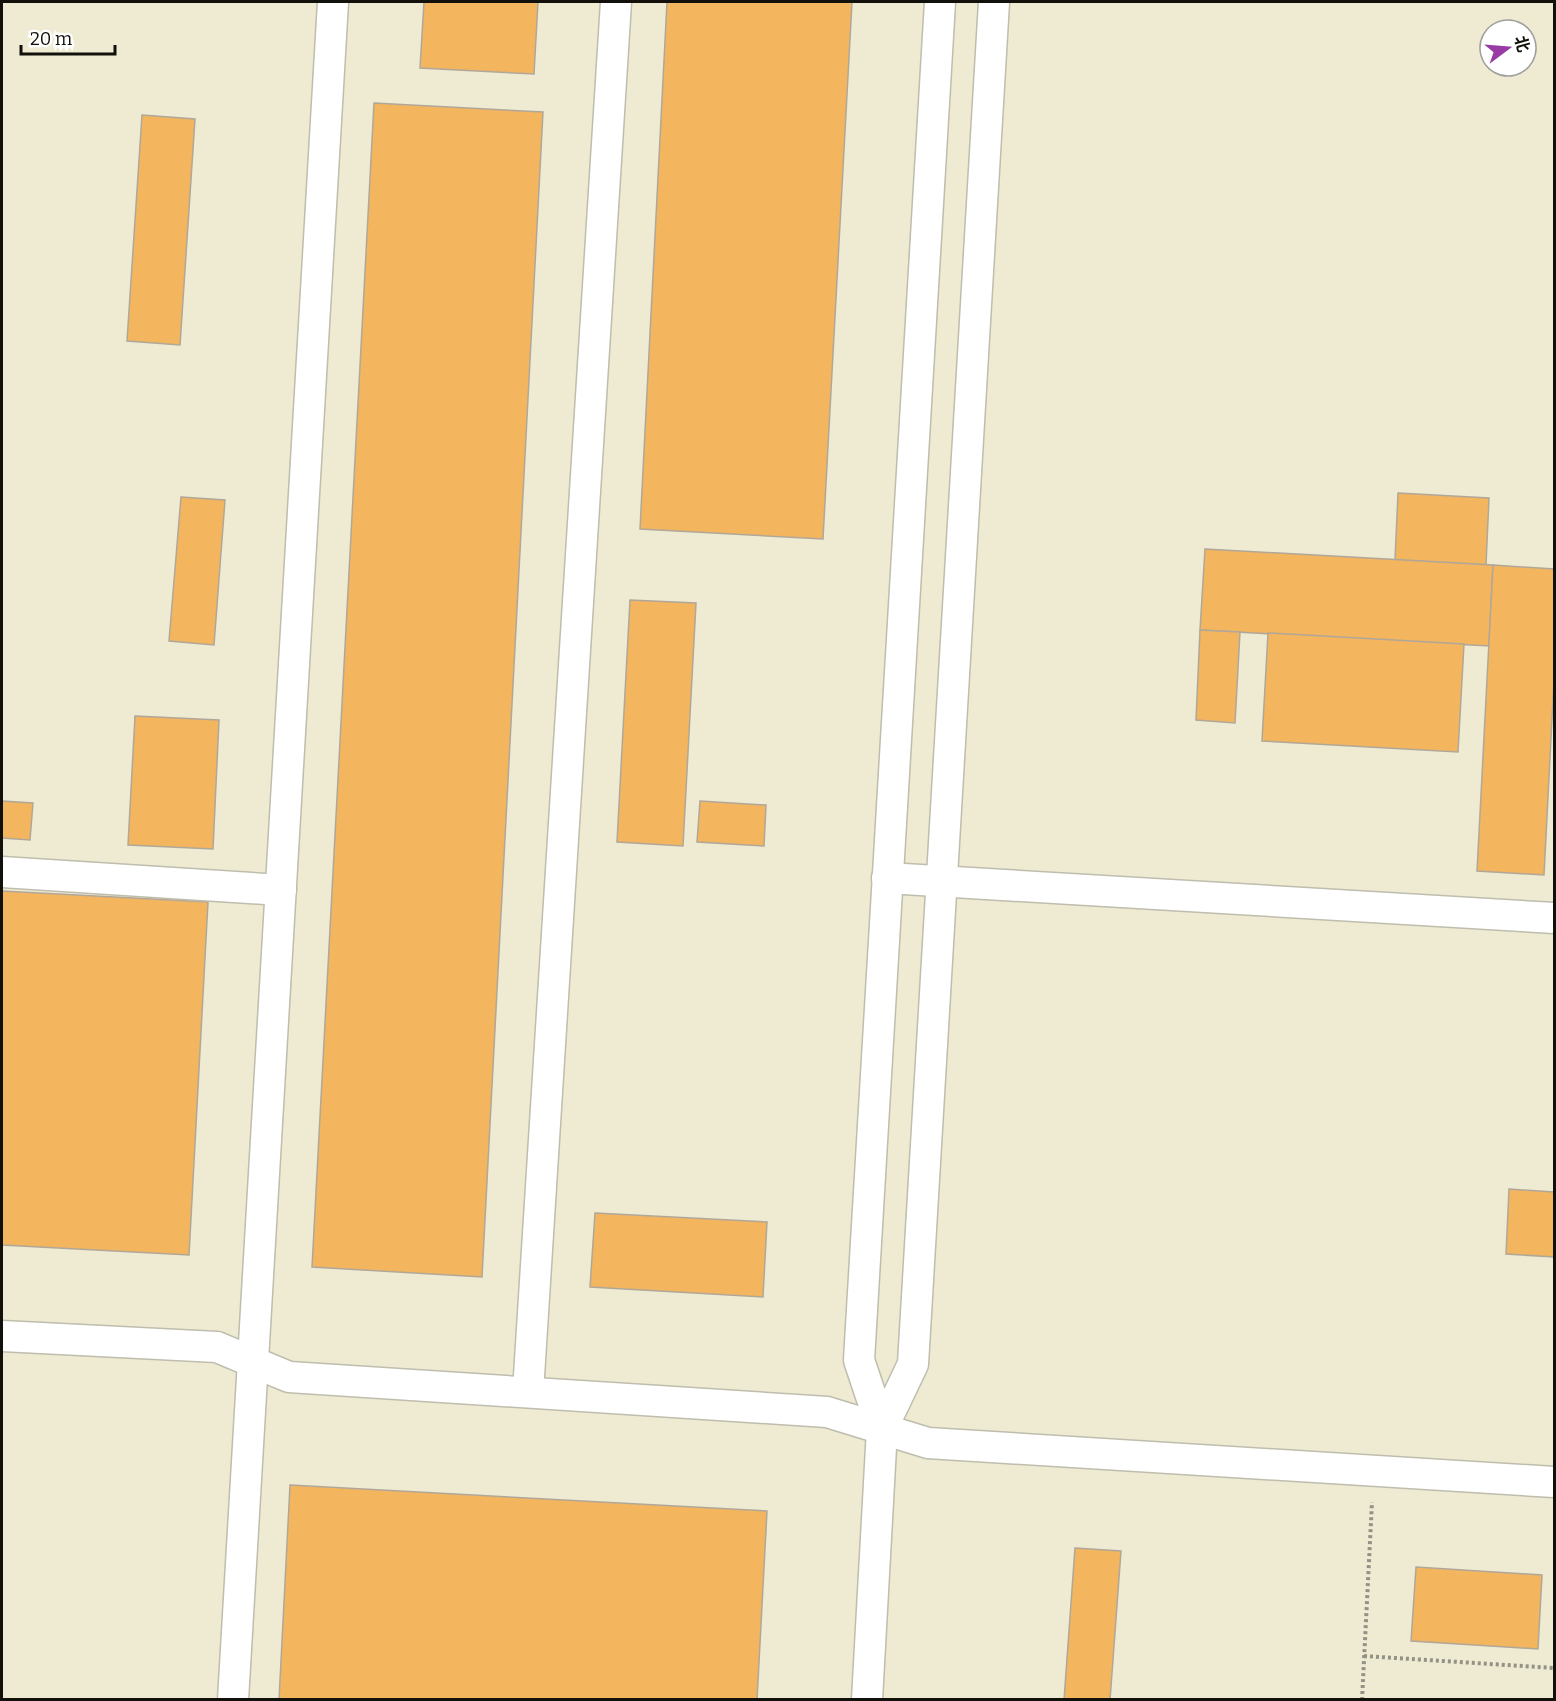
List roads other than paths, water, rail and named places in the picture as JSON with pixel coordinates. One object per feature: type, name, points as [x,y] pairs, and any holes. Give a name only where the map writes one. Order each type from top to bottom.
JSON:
[{"type":"lane","points":[[233,1700],[333,2]]},
{"type":"lane","points":[[528,1392],[616,2]]},
{"type":"lane","points":[[867,1700],[882,1429],[859,1360],[940,2]]},
{"type":"lane","points":[[882,1429],[913,1364],[994,2]]},
{"type":"lane","points":[[2,872],[281,890]]},
{"type":"lane","points":[[887,878],[1554,918]]},
{"type":"lane","points":[[2,1336],[217,1347],[289,1377],[827,1412],[928,1443],[1554,1482]]}]
